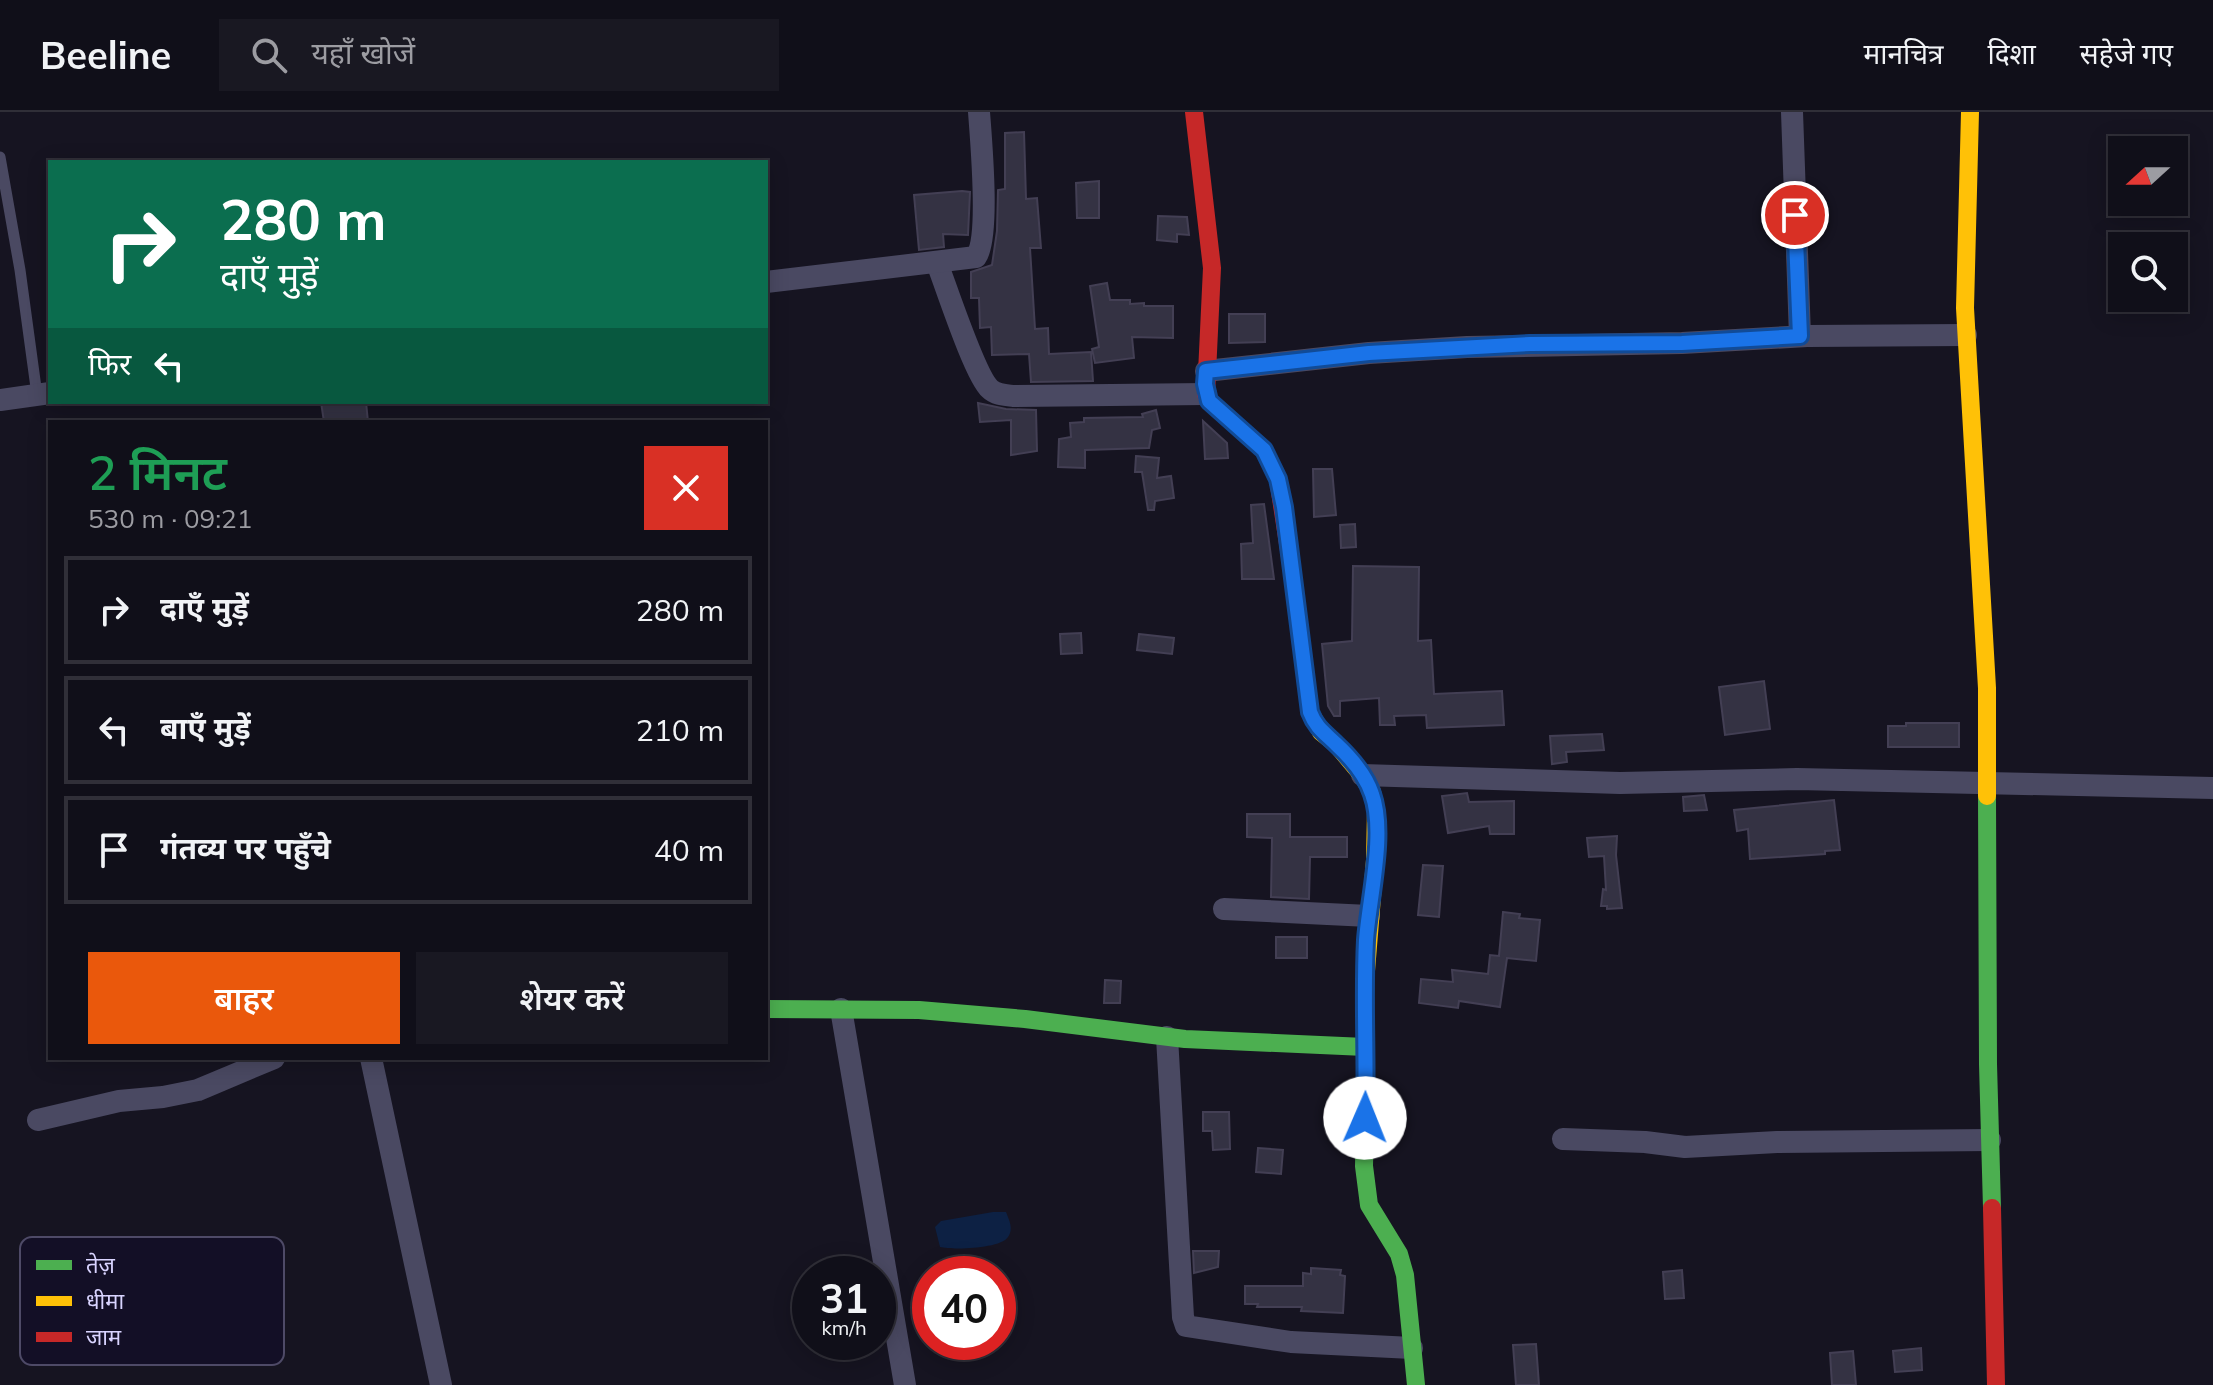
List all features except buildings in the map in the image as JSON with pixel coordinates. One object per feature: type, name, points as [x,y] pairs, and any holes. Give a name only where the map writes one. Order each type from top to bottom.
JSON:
[{"type":"street","points":[[768,282],[971,259],[981,251],[983,163],[979,112]]},
{"type":"street","points":[[1194,112],[1212,268],[1206,382],[1209,401],[1264,450],[1274,465],[1284,507],[1310,712],[1321,732],[1336,744],[1362,775],[1372,792],[1376,810],[1365,983],[1364,1166],[1368,1200],[1402,1264],[1409,1295],[1416,1385]]},
{"type":"street","points":[[1792,112],[1800,336]]},
{"type":"street","points":[[1970,112],[1965,308],[1987,688],[1990,1140],[1996,1385]]},
{"type":"street","points":[[937,263],[979,371],[990,389],[998,394],[1028,396],[1206,382],[1369,353],[1530,344],[1682,343],[1800,336],[1966,335]]},
{"type":"street","points":[[0,400],[44,394]]},
{"type":"street","points":[[1362,775],[1620,783],[1797,779],[2213,788]]},
{"type":"street","points":[[1224,909],[1369,916]]},
{"type":"street","points":[[768,1009],[919,1010],[1009,1017],[1167,1037],[1365,1047]]},
{"type":"street","points":[[841,1009],[905,1385]]},
{"type":"street","points":[[1167,1037],[1174,1202],[1186,1326],[1291,1342],[1412,1348]]},
{"type":"street","points":[[38,1120],[119,1101],[198,1090],[269,1060]]},
{"type":"street","points":[[371,1060],[441,1385]]},
{"type":"street","points":[[1563,1139],[1685,1147],[1777,1142],[1990,1140]]},
{"type":"lane","points":[[0,157],[44,394]]},
{"type":"water","points":[[1006,1212],[1011,1231],[1003,1241],[976,1248],[940,1247],[935,1227],[941,1221]]},
{"type":"traffic: fast","points":[[1987,796],[1992,1208]]},
{"type":"traffic: fast","points":[[768,1009],[919,1010],[1025,1019],[1185,1039],[1365,1047]]},
{"type":"traffic: fast","points":[[1365,1119],[1364,1166],[1369,1205],[1399,1254],[1405,1275],[1416,1385]]},
{"type":"traffic: slow","points":[[1970,112],[1965,308],[1987,688],[1987,796]]},
{"type":"traffic: slow","points":[[1292,570],[1310,712],[1321,732],[1336,744],[1362,775],[1372,792],[1376,810],[1365,983],[1365,1119]]},
{"type":"traffic: jam","points":[[1194,112],[1212,268],[1206,394],[1209,401],[1264,450],[1278,479],[1292,570]]},
{"type":"traffic: jam","points":[[1992,1208],[1996,1385]]},
{"type":"route","points":[[1365,1118],[1366,939],[1375,860],[1376,810],[1372,792],[1362,775],[1336,744],[1321,732],[1310,712],[1282,490],[1274,465],[1264,450],[1209,401],[1206,371],[1369,353],[1530,344],[1682,343],[1800,336],[1795,215]]}]
